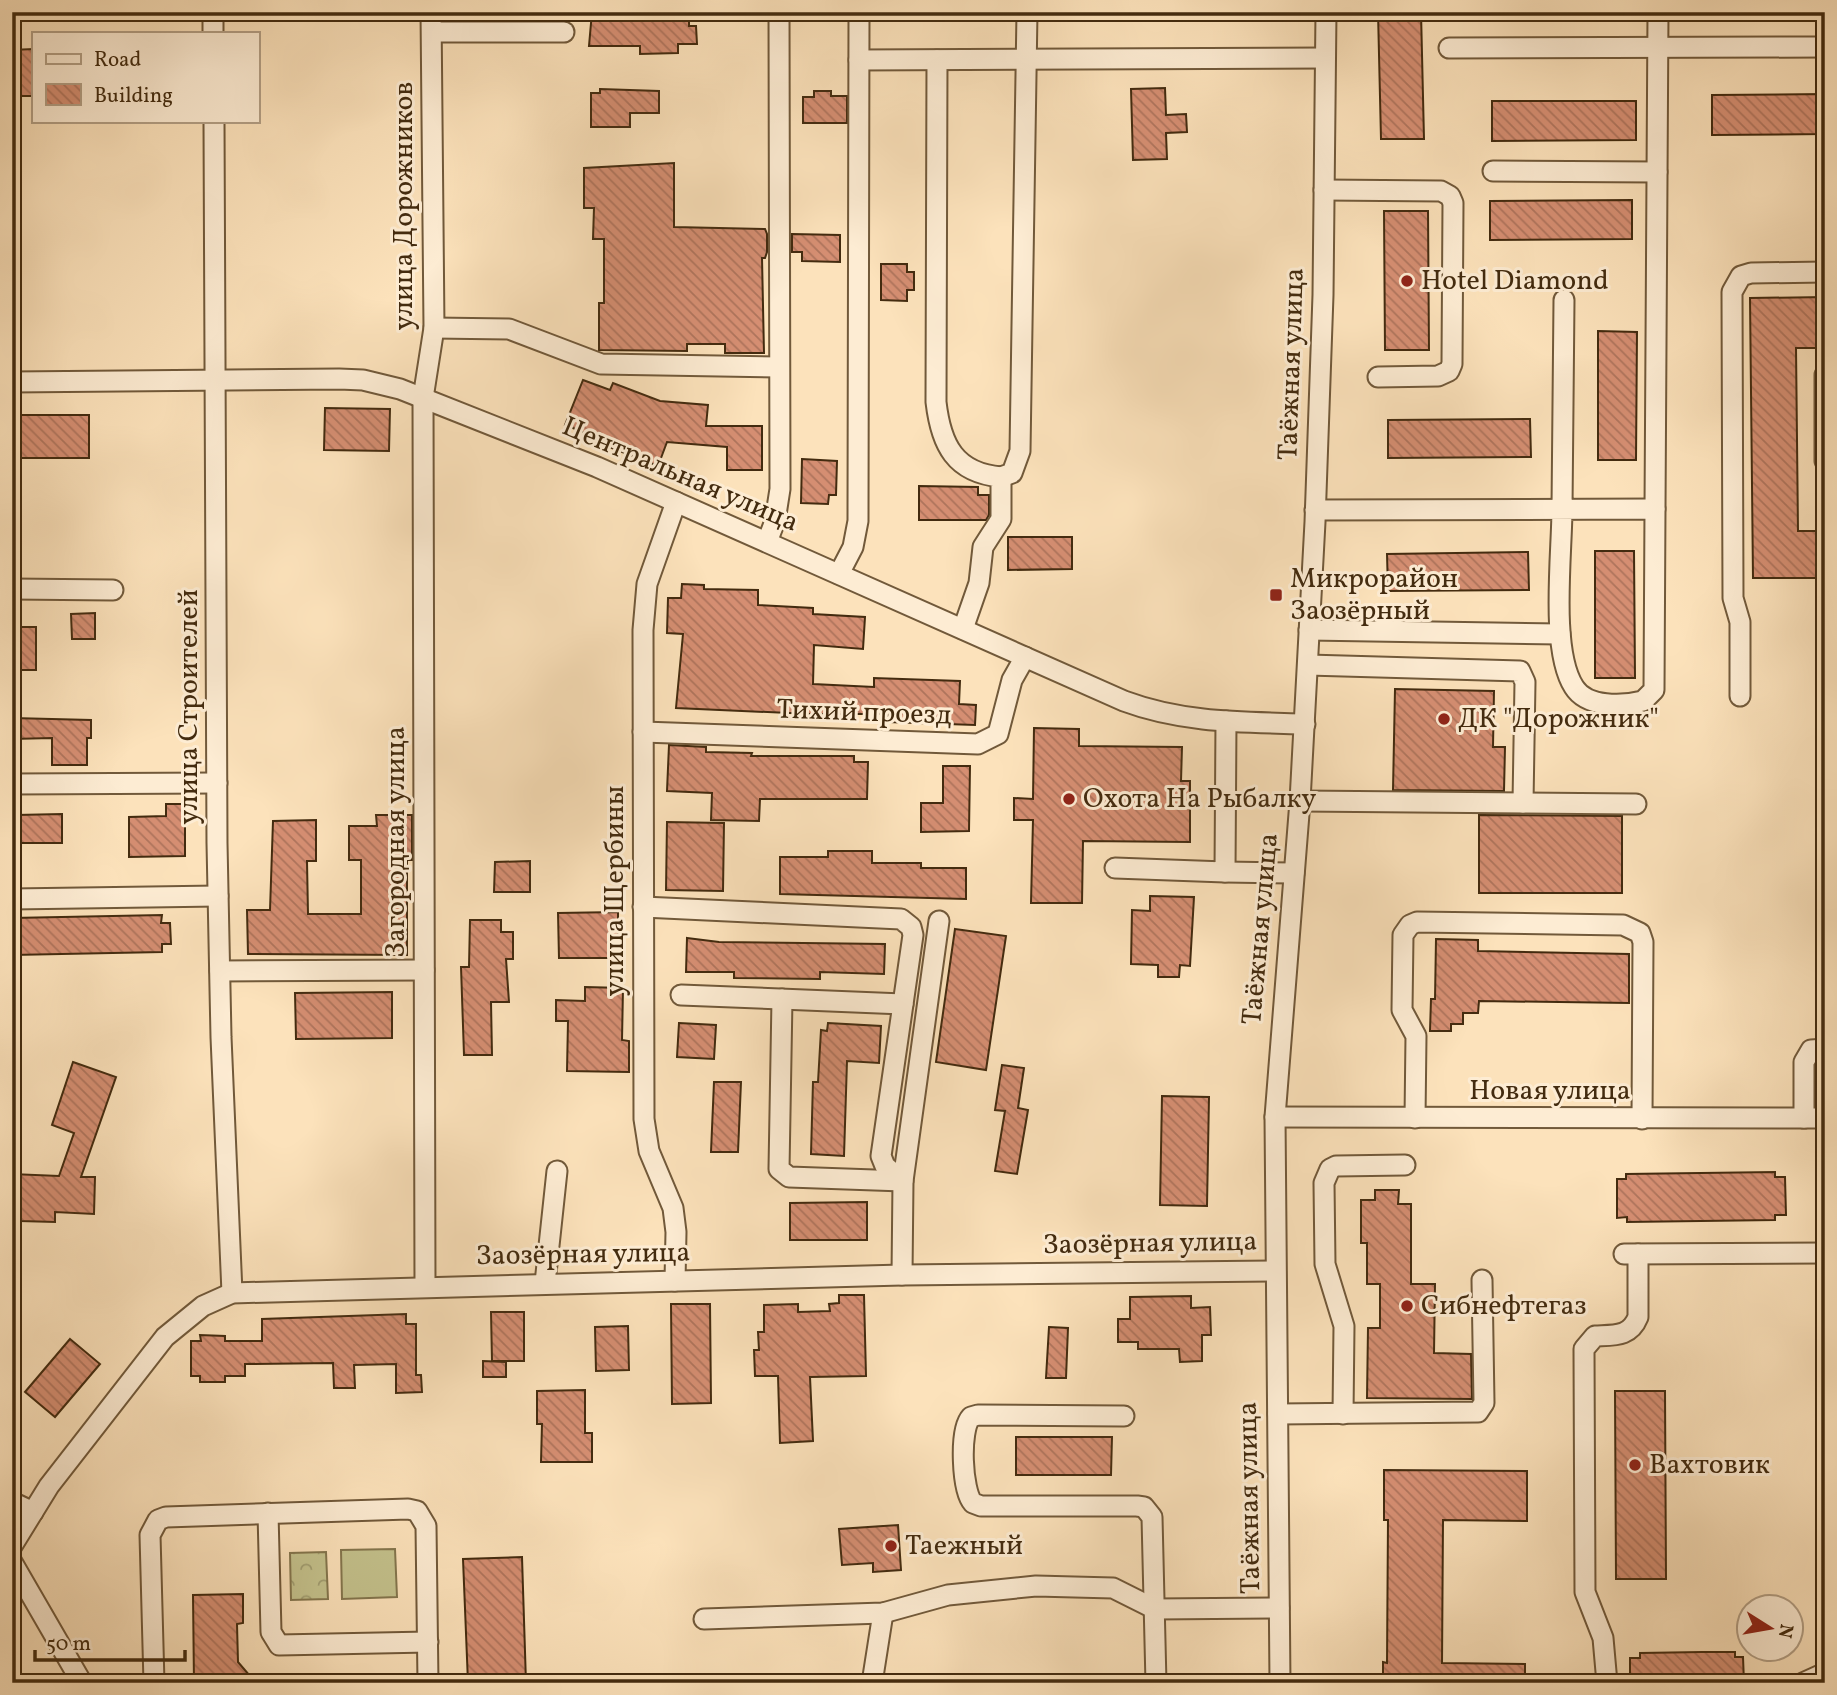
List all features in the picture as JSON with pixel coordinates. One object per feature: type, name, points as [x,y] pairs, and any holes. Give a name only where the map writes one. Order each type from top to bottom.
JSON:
[{"type":"street","points":[[213,12],[213,32]]},
{"type":"street","name":"улица Дорожников","points":[[423,398],[434,328],[431,12]]},
{"type":"street","points":[[767,542],[775,521],[780,489],[779,12]]},
{"type":"street","points":[[839,574],[853,547],[858,521],[859,12]]},
{"type":"street","points":[[937,60],[936,402],[939,425],[949,449],[964,465],[983,475],[1001,477],[1012,473],[1020,451],[1027,12]]},
{"type":"street","name":"Таёжная улица","points":[[1280,1683],[1275,1117],[1300,801],[1310,630],[1324,190],[1326,12]]},
{"type":"street","points":[[1564,300],[1560,634],[1568,676],[1576,690],[1583,696],[1610,704],[1631,704],[1643,701],[1654,690],[1658,12]]},
{"type":"street","points":[[432,32],[564,32]]},
{"type":"street","points":[[1449,48],[1825,47]]},
{"type":"street","points":[[859,60],[1325,58]]},
{"type":"street","name":"улица Строителей","points":[[214,122],[218,896],[232,1293]]},
{"type":"street","points":[[1493,172],[1657,172]]},
{"type":"street","points":[[1324,190],[1441,191],[1450,196],[1453,203],[1452,364],[1449,371],[1438,376],[1378,377]]},
{"type":"street","points":[[1740,696],[1740,622],[1733,598],[1732,292],[1741,276],[1751,273],[1825,272]]},
{"type":"street","points":[[434,328],[509,329],[601,364],[779,367]]},
{"type":"street","points":[[1825,375],[1825,461]]},
{"type":"street","name":"Центральная улица","points":[[12,382],[363,380],[423,398],[676,502],[1151,711],[1198,720],[1305,724]]},
{"type":"street","name":"Загородная улица","points":[[423,398],[425,1286]]},
{"type":"street","points":[[963,629],[979,583],[983,547],[1001,519],[1001,477]]},
{"type":"street","name":"улица Щербины","points":[[675,1281],[676,1231],[673,1209],[649,1151],[644,1119],[643,732],[644,607],[654,560],[676,502]]},
{"type":"street","points":[[1315,510],[1655,509]]},
{"type":"street","points":[[12,589],[113,590]]},
{"type":"street","points":[[1310,630],[1560,634]]},
{"type":"street","name":"Тихий проезд","points":[[643,732],[978,744],[998,734],[1012,680],[1025,657]]},
{"type":"street","points":[[1308,665],[1520,671],[1525,682],[1523,803]]},
{"type":"street","points":[[1225,872],[1226,721]]},
{"type":"street","points":[[12,784],[217,783]]},
{"type":"street","points":[[1300,801],[1636,804]]},
{"type":"street","points":[[1115,868],[1294,873]]},
{"type":"street","points":[[12,899],[218,896]]},
{"type":"street","points":[[643,907],[901,919],[911,927],[913,935],[881,1156],[885,1167],[903,1181]]},
{"type":"street","points":[[902,1275],[903,1181],[939,921]]},
{"type":"street","points":[[1415,1118],[1416,1036],[1404,1017],[1403,935],[1410,925],[1417,922],[1623,925],[1640,933],[1643,942],[1642,1119]]},
{"type":"street","points":[[220,971],[425,970]]},
{"type":"street","points":[[681,995],[903,1004]]},
{"type":"street","points":[[782,999],[779,1169],[789,1177],[903,1181]]},
{"type":"street","points":[[1804,1118],[1804,1062],[1811,1050],[1825,1049]]},
{"type":"street","name":"Новая улица","points":[[1275,1117],[1825,1118]]},
{"type":"street","points":[[1343,1414],[1344,1326],[1326,1274],[1326,1174],[1336,1166],[1405,1165]]},
{"type":"street","points":[[545,1283],[557,1171]]},
{"type":"street","points":[[1607,1683],[1603,1638],[1585,1592],[1584,1349],[1595,1336],[1622,1335],[1634,1326],[1638,1317],[1631,1254],[1825,1254]]},
{"type":"street","name":"Заозёрная улица","points":[[12,1546],[49,1486],[164,1337],[203,1306],[232,1293],[902,1275],[1275,1271]]},
{"type":"street","points":[[1278,1414],[1474,1412],[1482,1408],[1482,1280]]},
{"type":"street","points":[[1124,1416],[978,1415],[971,1418],[963,1433],[966,1490],[974,1503],[981,1506],[1144,1507],[1153,1517],[1156,1683]]},
{"type":"street","points":[[12,1502],[33,1512]]},
{"type":"street","points":[[154,1683],[150,1535],[153,1527],[166,1517],[417,1511],[426,1526],[428,1683]]},
{"type":"street","points":[[268,1513],[271,1632],[279,1644],[428,1643]]},
{"type":"street","points":[[12,1562],[82,1683]]},
{"type":"street","points":[[704,1619],[883,1612],[948,1595],[1037,1586],[1113,1588],[1155,1609],[1279,1608]]},
{"type":"street","points":[[872,1683],[883,1612]]},
{"type":"street","points":[[1803,1683],[1825,1673]]},
{"type":"green space","points":[[395,1549],[397,1597],[342,1599],[341,1550]]},
{"type":"green space","points":[[326,1552],[328,1599],[291,1600],[290,1553]]},
{"type":"building","points":[[592,12],[689,12],[689,26],[696,26],[697,44],[678,44],[678,53],[640,54],[640,46],[589,46]]},
{"type":"building","points":[[1378,12],[1421,12],[1424,139],[1381,139]]},
{"type":"building","points":[[32,49],[32,96],[12,96],[12,50]]},
{"type":"building","points":[[1165,88],[1166,115],[1186,114],[1187,132],[1166,133],[1167,159],[1133,160],[1131,89]]},
{"type":"building","points":[[600,89],[659,91],[659,113],[630,113],[630,127],[591,127],[591,93],[600,93]]},
{"type":"building","points":[[814,91],[831,91],[831,96],[847,96],[847,123],[803,123],[803,97],[814,97]]},
{"type":"building","points":[[1825,94],[1825,134],[1712,135],[1712,95]]},
{"type":"building","points":[[1492,101],[1636,101],[1636,140],[1492,141]]},
{"type":"building","points":[[674,163],[674,227],[765,229],[767,252],[765,258],[762,258],[764,353],[725,353],[725,344],[687,344],[687,351],[599,350],[599,303],[604,303],[604,239],[593,239],[594,208],[584,208],[584,168]]},
{"type":"building","points":[[1632,200],[1632,239],[1490,240],[1490,201]]},
{"type":"building","name":"Hotel Diamond","points":[[1384,211],[1428,211],[1429,350],[1385,350]]},
{"type":"building","points":[[792,234],[840,235],[840,262],[802,261],[802,252],[792,252]]},
{"type":"building","points":[[881,264],[907,264],[907,272],[914,272],[914,290],[907,290],[907,301],[881,300]]},
{"type":"building","points":[[1825,297],[1825,348],[1796,348],[1798,531],[1825,531],[1825,578],[1753,578],[1750,298]]},
{"type":"building","points":[[1598,331],[1637,332],[1636,460],[1598,460]]},
{"type":"building","points":[[583,380],[610,390],[613,383],[660,401],[708,405],[706,426],[762,426],[762,470],[727,470],[727,447],[667,442],[658,466],[591,440],[593,436],[565,425]]},
{"type":"building","points":[[325,408],[390,409],[389,451],[324,450]]},
{"type":"building","points":[[12,415],[89,415],[89,458],[12,458]]},
{"type":"building","points":[[1530,419],[1531,457],[1388,458],[1388,420]]},
{"type":"building","points":[[802,459],[837,461],[836,495],[829,495],[828,504],[801,503]]},
{"type":"building","points":[[919,486],[978,487],[978,495],[989,495],[989,515],[986,520],[919,520]]},
{"type":"building","points":[[1008,537],[1072,537],[1072,569],[1008,570]]},
{"type":"building","points":[[1595,551],[1634,551],[1635,678],[1595,678]]},
{"type":"building","points":[[1528,552],[1529,590],[1388,591],[1387,554]]},
{"type":"building","points":[[682,584],[704,585],[704,589],[758,590],[758,605],[813,608],[813,614],[865,617],[863,649],[814,645],[813,684],[874,687],[874,678],[960,681],[959,704],[976,705],[975,725],[888,722],[888,714],[811,714],[676,708],[683,634],[667,633],[668,598],[681,598]]},
{"type":"building","points":[[95,613],[95,639],[72,639],[71,614]]},
{"type":"building","points":[[12,627],[36,627],[36,670],[12,670]]},
{"type":"building","name":"ДК \"Дорожник\"","points":[[1395,689],[1494,691],[1493,747],[1505,747],[1504,791],[1393,790]]},
{"type":"building","points":[[12,718],[91,720],[91,738],[87,738],[87,765],[52,765],[52,738],[12,739]]},
{"type":"building","points":[[1034,728],[1079,729],[1079,746],[1182,747],[1181,781],[1190,781],[1190,842],[1083,841],[1082,903],[1031,903],[1033,820],[1014,820],[1014,798],[1033,799]]},
{"type":"building","points":[[669,745],[706,747],[706,752],[752,753],[751,756],[854,756],[854,762],[868,762],[867,799],[760,799],[759,821],[711,820],[712,793],[667,791]]},
{"type":"building","points":[[943,766],[970,766],[969,831],[921,832],[921,803],[943,803]]},
{"type":"building","points":[[166,804],[185,804],[185,856],[129,857],[129,817],[166,816]]},
{"type":"building","points":[[62,814],[62,843],[16,843],[16,815]]},
{"type":"building","points":[[376,815],[412,815],[412,860],[407,860],[407,955],[248,954],[247,910],[270,910],[273,821],[316,820],[316,861],[307,861],[308,914],[361,914],[361,860],[349,860],[349,826],[377,826]]},
{"type":"building","points":[[1479,815],[1622,816],[1622,893],[1479,893]]},
{"type":"building","points":[[667,822],[724,823],[723,891],[666,890]]},
{"type":"building","points":[[828,851],[872,851],[872,863],[921,863],[921,868],[966,868],[966,899],[780,894],[780,857],[828,857]]},
{"type":"building","points":[[530,861],[530,892],[494,892],[495,862]]},
{"type":"building","points":[[1150,896],[1194,897],[1190,966],[1180,965],[1179,977],[1158,977],[1158,965],[1131,964],[1132,910],[1150,911]]},
{"type":"building","points":[[618,912],[618,958],[559,958],[558,913]]},
{"type":"building","points":[[162,915],[161,923],[170,923],[171,944],[162,944],[162,952],[12,955],[12,918]]},
{"type":"building","points":[[470,920],[501,920],[501,932],[513,932],[513,959],[506,959],[509,1002],[491,1002],[492,1055],[464,1055],[461,967],[469,967]]},
{"type":"building","points":[[955,929],[1006,936],[986,1070],[936,1062]]},
{"type":"building","points":[[687,938],[719,942],[885,944],[884,974],[820,972],[820,979],[734,978],[734,972],[686,972]]},
{"type":"building","points":[[1436,939],[1478,940],[1478,951],[1629,954],[1629,1003],[1479,1001],[1478,1013],[1463,1013],[1463,1024],[1451,1024],[1451,1031],[1430,1031],[1431,999],[1435,999]]},
{"type":"building","points":[[585,987],[623,988],[622,1040],[629,1041],[629,1072],[567,1071],[568,1021],[556,1021],[556,1000],[585,1001]]},
{"type":"building","points":[[392,992],[392,1038],[296,1039],[295,993]]},
{"type":"building","points":[[679,1023],[716,1025],[714,1059],[677,1057]]},
{"type":"building","points":[[828,1023],[881,1026],[879,1063],[847,1061],[844,1156],[811,1154],[813,1082],[818,1082],[821,1030],[827,1031]]},
{"type":"building","points":[[73,1062],[116,1077],[81,1177],[95,1177],[94,1214],[55,1212],[55,1222],[20,1221],[20,1211],[12,1211],[12,1174],[59,1176],[74,1133],[52,1125]]},
{"type":"building","points":[[1002,1065],[1024,1068],[1018,1108],[1028,1110],[1017,1174],[995,1171],[1005,1111],[995,1110]]},
{"type":"building","points":[[714,1082],[741,1082],[738,1152],[711,1152]]},
{"type":"building","points":[[1162,1096],[1209,1097],[1207,1206],[1160,1205]]},
{"type":"building","points":[[1775,1172],[1775,1177],[1785,1177],[1786,1215],[1775,1215],[1775,1220],[1627,1222],[1627,1217],[1617,1218],[1617,1179],[1626,1179],[1626,1174]]},
{"type":"building","name":"Сибнефтегаз","points":[[1375,1190],[1399,1190],[1398,1204],[1411,1204],[1411,1284],[1435,1284],[1434,1353],[1471,1354],[1472,1399],[1367,1398],[1368,1328],[1380,1328],[1380,1284],[1367,1284],[1367,1243],[1361,1243],[1361,1200],[1375,1200]]},
{"type":"building","points":[[867,1202],[867,1240],[790,1240],[790,1203]]},
{"type":"building","points":[[839,1295],[864,1295],[866,1376],[810,1377],[813,1441],[780,1443],[778,1376],[755,1376],[754,1350],[759,1350],[758,1332],[764,1332],[764,1305],[798,1304],[798,1312],[830,1311],[829,1304],[839,1303]]},
{"type":"building","points":[[1191,1296],[1191,1308],[1210,1307],[1211,1335],[1202,1335],[1202,1361],[1180,1362],[1179,1349],[1138,1349],[1138,1342],[1118,1342],[1118,1319],[1130,1319],[1130,1297]]},
{"type":"building","points":[[671,1304],[710,1304],[711,1403],[672,1404]]},
{"type":"building","points":[[491,1312],[524,1312],[524,1361],[492,1361]]},
{"type":"building","points":[[406,1314],[406,1324],[416,1324],[416,1375],[421,1375],[422,1392],[396,1393],[396,1364],[354,1365],[355,1388],[334,1388],[333,1363],[245,1364],[245,1376],[225,1376],[225,1382],[200,1382],[200,1376],[191,1376],[191,1341],[201,1341],[200,1335],[225,1336],[225,1341],[262,1341],[262,1319]]},
{"type":"building","points":[[628,1326],[629,1370],[596,1371],[595,1327]]},
{"type":"building","points":[[1049,1327],[1068,1328],[1066,1378],[1046,1378]]},
{"type":"building","points":[[70,1339],[100,1364],[55,1417],[25,1392]]},
{"type":"building","points":[[483,1361],[506,1362],[506,1377],[483,1377]]},
{"type":"building","points":[[585,1390],[585,1433],[592,1433],[592,1462],[541,1462],[542,1424],[537,1424],[537,1391]]},
{"type":"building","points":[[1615,1391],[1665,1391],[1666,1579],[1616,1579]]},
{"type":"building","points":[[1016,1437],[1112,1437],[1111,1475],[1016,1475]]},
{"type":"building","points":[[1384,1470],[1527,1471],[1527,1521],[1443,1520],[1442,1663],[1525,1664],[1525,1683],[1383,1683],[1383,1662],[1387,1663],[1388,1520],[1384,1520]]},
{"type":"building","points":[[898,1525],[901,1570],[873,1572],[873,1563],[842,1565],[839,1529]]},
{"type":"building","points":[[522,1557],[526,1683],[468,1683],[463,1559]]},
{"type":"building","points":[[243,1594],[243,1623],[237,1624],[238,1662],[256,1683],[194,1683],[193,1595]]},
{"type":"building","points":[[1735,1652],[1736,1664],[1743,1664],[1744,1683],[1630,1683],[1630,1658],[1640,1658],[1640,1653]]},
{"type":"place","name":"Hotel Diamond","points":[[1407,281]]},
{"type":"place","name":"Микрорайон Заозёрный","points":[[1276,595]]},
{"type":"place","name":"ДК \"Дорожник\"","points":[[1444,719]]},
{"type":"place","name":"Охота На Рыбалку","points":[[1069,799]]},
{"type":"place","name":"Сибнефтегаз","points":[[1407,1306]]},
{"type":"place","name":"Вахтовик","points":[[1635,1465]]},
{"type":"place","name":"Таежный","points":[[891,1546]]}]
